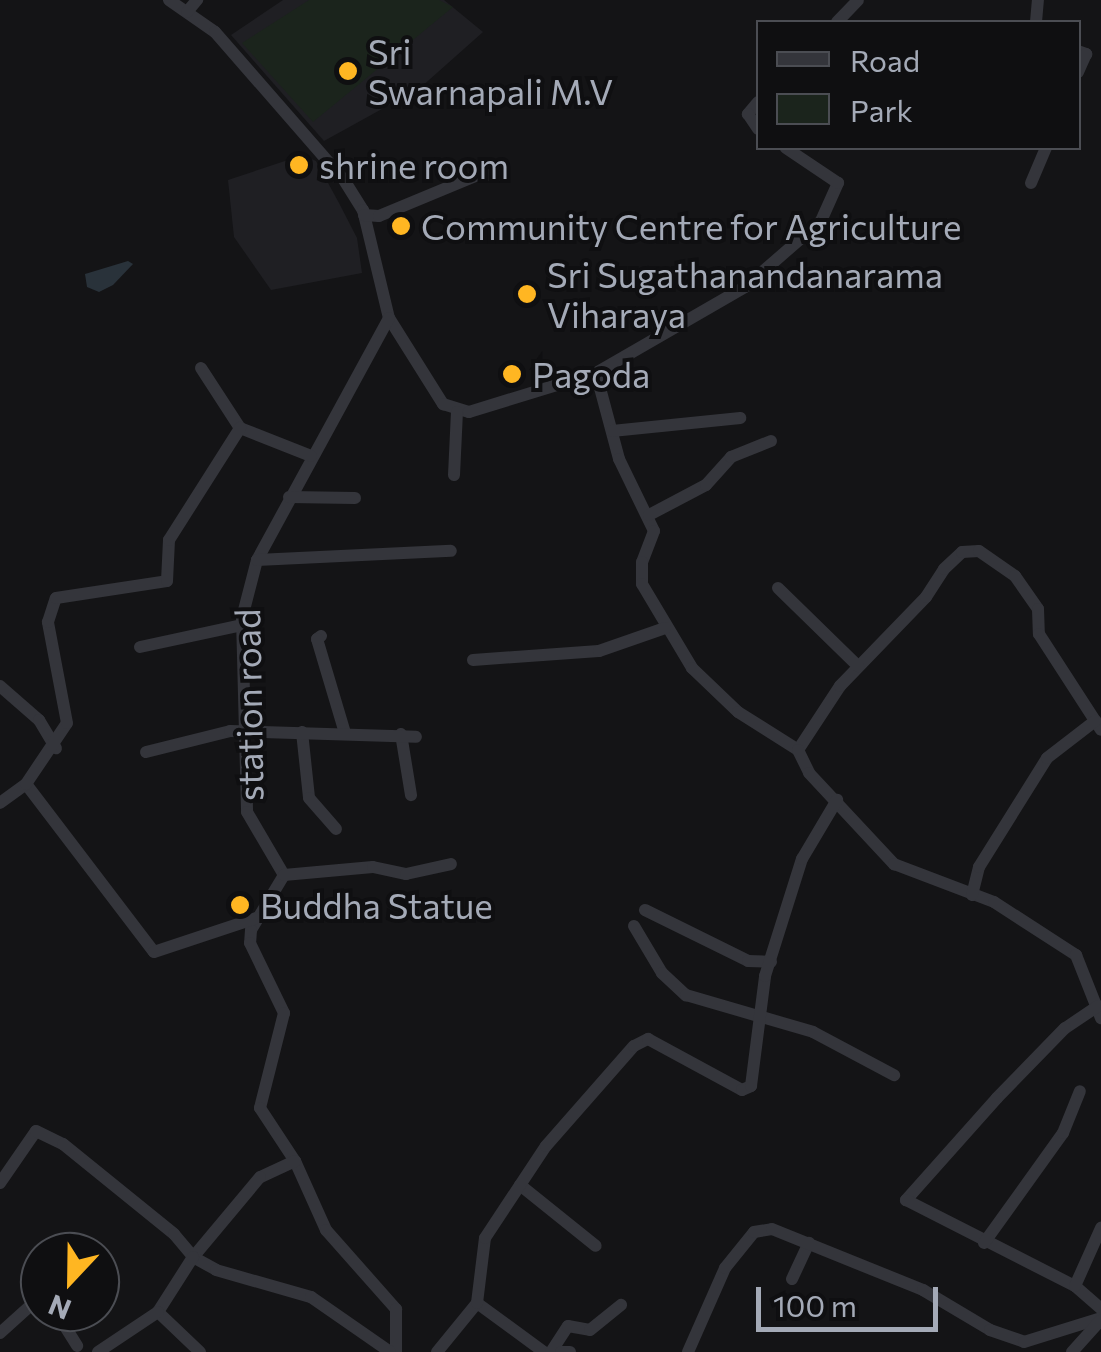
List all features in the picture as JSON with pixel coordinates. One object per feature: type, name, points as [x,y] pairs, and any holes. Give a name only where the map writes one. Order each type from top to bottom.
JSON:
[{"type":"street","points":[[169,0],[187,12],[289,113],[344,180],[364,216],[389,318],[443,404],[456,412],[596,373],[745,287],[821,220],[835,202],[838,183],[789,150]]},
{"type":"street","points":[[187,12],[197,0]]},
{"type":"street","points":[[839,20],[858,0]]},
{"type":"street","points":[[756,104],[748,114],[756,126]]},
{"type":"street","points":[[1031,183],[1045,150]]},
{"type":"street","points":[[364,216],[379,216],[478,175],[500,175]]},
{"type":"street","name":"station road","points":[[284,876],[247,812],[242,625],[256,560],[389,318]]},
{"type":"street","points":[[201,368],[240,428],[310,456]]},
{"type":"street","points":[[596,373],[612,432],[654,531],[642,584],[664,628],[692,668],[738,712],[798,750],[894,864],[972,895],[1053,936],[1076,955],[1100,1012],[1065,1028],[906,1200],[1074,1286],[1101,1310]]},
{"type":"street","points":[[454,475],[456,412]]},
{"type":"street","points":[[612,432],[740,418]]},
{"type":"street","points":[[0,803],[26,784],[56,748],[67,724],[48,622],[56,598],[168,581],[169,540],[240,428]]},
{"type":"street","points":[[649,516],[706,485],[731,457],[771,442]]},
{"type":"street","points":[[289,497],[355,498]]},
{"type":"street","points":[[256,560],[451,551]]},
{"type":"street","points":[[798,750],[858,666],[926,597],[944,568],[962,552],[980,551],[1015,576],[1038,609],[1040,634],[1099,727],[1046,758],[978,868],[972,895]]},
{"type":"street","points":[[778,588],[858,666]]},
{"type":"street","points":[[140,647],[242,625]]},
{"type":"street","points":[[473,660],[599,651],[664,628]]},
{"type":"street","points":[[321,636],[317,640],[345,733]]},
{"type":"street","points":[[0,686],[39,720],[56,748]]},
{"type":"street","points":[[146,752],[246,730],[408,736],[412,794]]},
{"type":"street","points":[[302,732],[309,798],[336,828]]},
{"type":"street","points":[[26,784],[154,952],[256,918]]},
{"type":"street","points":[[438,1352],[477,1303],[485,1238],[520,1184],[612,1067],[648,1039],[742,1090],[751,1086],[771,962],[802,859],[837,800]]},
{"type":"street","points":[[0,1182],[36,1131],[63,1144],[194,1258],[216,1270],[311,1297],[393,1352],[396,1309],[326,1230],[295,1160],[260,1108],[284,1030],[273,982],[250,943],[256,918],[284,876],[373,867],[406,874],[450,864]]},
{"type":"street","points":[[645,910],[748,961],[771,962]]},
{"type":"street","points":[[634,926],[662,973],[686,995],[712,1007],[762,1012],[894,1075]]},
{"type":"street","points":[[984,1242],[1063,1133],[1080,1091]]},
{"type":"street","points":[[98,1352],[158,1312],[194,1258],[260,1178],[295,1160]]},
{"type":"street","points":[[520,1184],[596,1246]]},
{"type":"street","points":[[688,1352],[725,1268],[754,1232],[772,1228],[924,1290],[990,1330],[1024,1342],[1101,1319]]},
{"type":"street","points":[[1074,1286],[1101,1228]]},
{"type":"street","points":[[792,1279],[808,1243]]},
{"type":"street","points":[[477,1303],[548,1352],[568,1326],[590,1330],[622,1304]]},
{"type":"street","points":[[158,1312],[200,1352]]},
{"type":"street","points":[[0,1332],[20,1314]]},
{"type":"street","points":[[1072,1352],[1101,1319]]},
{"type":"street","points":[[561,1352],[570,1352]]},
{"type":"shaded area","name":"Sri Swarnapali M.V","points":[[283,0],[444,0],[483,32],[420,88],[324,141],[231,35]]},
{"type":"shaded area","name":"Sri Swarnapali M.V","points":[[303,155],[316,161],[357,238],[362,273],[271,290],[234,237],[228,180]]},
{"type":"shaded area","points":[[128,261],[133,264],[113,285],[99,292],[87,287],[85,274]]},
{"type":"green space","name":"Sri Swarnapali M.V","points":[[309,0],[439,0],[453,7],[313,122],[242,43]]},
{"type":"place","name":"Sri Swarnapali M.V","points":[[348,71]]},
{"type":"place","name":"shrine room","points":[[299,165]]},
{"type":"place","name":"Community Centre for Agriculture","points":[[401,226]]},
{"type":"place","name":"Sri Sugathanandanarama Viharaya","points":[[527,294]]},
{"type":"place","name":"Pagoda","points":[[512,374]]},
{"type":"place","name":"Buddha Statue","points":[[240,905]]}]
